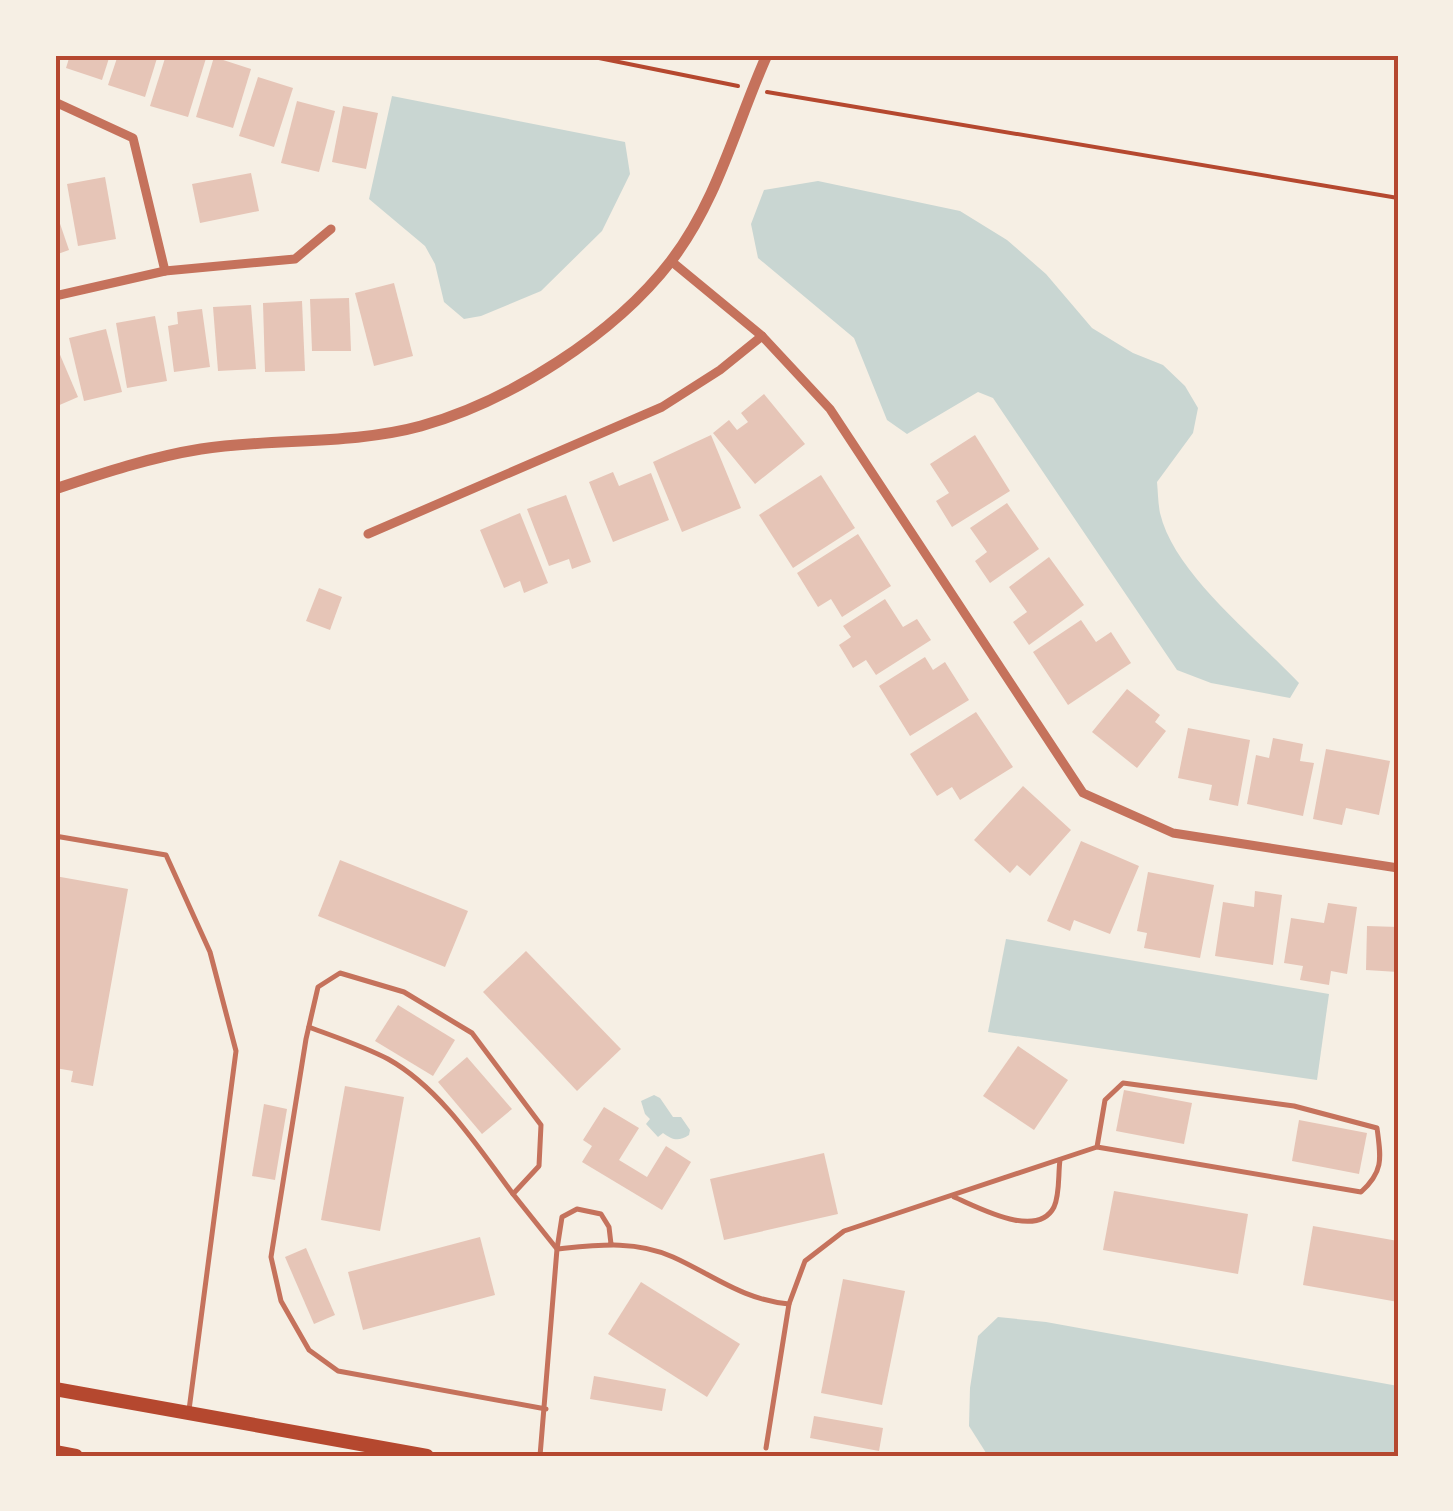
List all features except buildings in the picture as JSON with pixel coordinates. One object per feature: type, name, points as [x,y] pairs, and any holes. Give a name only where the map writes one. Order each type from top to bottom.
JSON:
[{"type":"main road","points":[[55,1389],[427,1456]]},
{"type":"main road","points":[[55,1452],[76,1456]]},
{"type":"street","points":[[55,489],[126,466],[202,449],[418,426],[483,403],[555,364],[609,324],[671,261],[715,187],[767,55]]},
{"type":"street","points":[[55,102],[132,138],[165,271]]},
{"type":"street","points":[[55,296],[165,271],[295,259],[331,228]]},
{"type":"street","points":[[671,261],[762,336],[830,410],[1082,793],[1173,833],[1398,868]]},
{"type":"street","points":[[368,534],[662,407],[720,370],[762,336]]},
{"type":"lane","points":[[55,836],[166,855],[210,952],[236,1051],[188,1413]]},
{"type":"lane","points":[[512,1194],[540,1166],[541,1124],[472,1034],[404,992],[340,972],[318,987],[271,1257],[282,1301],[309,1350],[338,1371],[546,1409]]},
{"type":"lane","points":[[309,1027],[388,1060],[430,1092],[558,1249]]},
{"type":"lane","points":[[766,1448],[788,1304],[804,1261],[844,1231],[1097,1147],[1361,1192],[1376,1178],[1380,1158],[1377,1128],[1294,1106],[1123,1083],[1105,1100],[1097,1147]]},
{"type":"lane","points":[[951,1196],[1007,1218],[1036,1222],[1044,1219],[1056,1201],[1060,1160]]},
{"type":"lane","points":[[540,1456],[562,1217],[577,1209],[601,1214],[611,1244]]},
{"type":"lane","points":[[558,1249],[622,1242],[672,1256],[763,1302],[788,1304]]},
{"type":"path","points":[[584,55],[743,87]]},
{"type":"path","points":[[766,92],[1398,198]]},
{"type":"shaded area","points":[[392,96],[625,142],[630,174],[602,231],[541,291],[464,319],[444,302],[435,264],[425,246],[369,199]]},
{"type":"shaded area","points":[[818,181],[960,211],[1007,240],[1046,274],[1092,328],[1133,353],[1163,365],[1185,386],[1198,408],[1193,433],[1157,482],[1160,513],[1168,536],[1199,582],[1299,683],[1290,698],[1211,683],[1177,670],[993,398],[978,392],[907,434],[887,420],[854,338],[758,258],[751,224],[764,190]]},
{"type":"shaded area","points":[[1006,939],[1329,994],[1317,1080],[988,1032]]},
{"type":"shaded area","points":[[654,1095],[673,1117],[681,1117],[689,1135],[676,1139],[663,1133],[658,1137],[646,1124],[650,1119],[641,1101]]},
{"type":"shaded area","points":[[998,1317],[1046,1322],[1398,1386],[1398,1456],[988,1456],[969,1426],[970,1388],[978,1336]]}]
